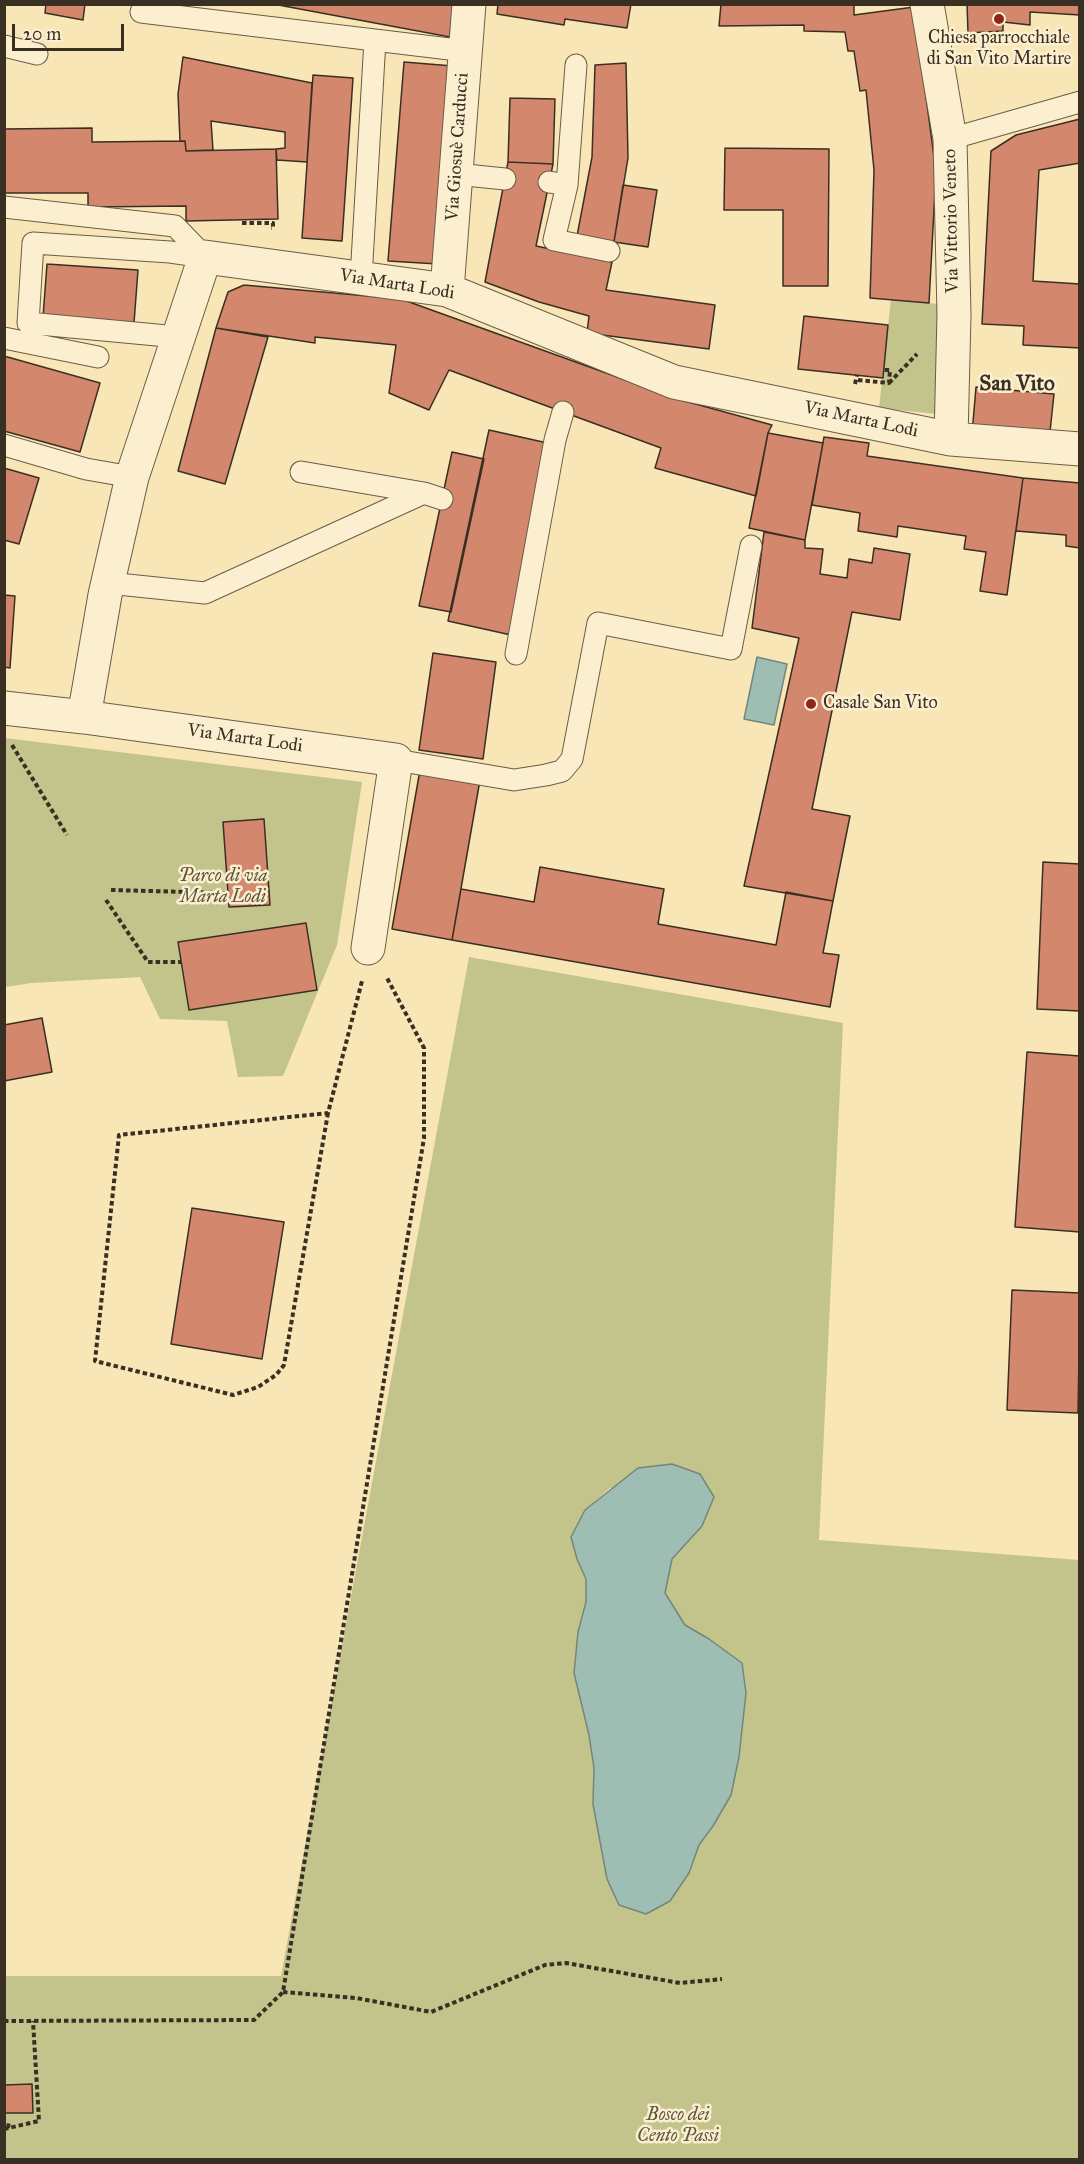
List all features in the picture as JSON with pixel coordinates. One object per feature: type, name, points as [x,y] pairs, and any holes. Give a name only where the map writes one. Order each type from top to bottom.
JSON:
[{"type":"street","name":"Via Giosuè Carducci","points":[[447,290],[469,4]]},
{"type":"street","name":"Via Vittorio Veneto","points":[[927,4],[950,139],[954,315],[951,439]]},
{"type":"street","name":"Via Marta Lodi","points":[[205,257],[447,290],[582,354],[674,382],[951,439],[1080,449]]},
{"type":"street","points":[[84,717],[108,583],[132,477],[205,257]]},
{"type":"street","name":"Via Marta Lodi","points":[[6,723],[84,717],[396,760]]},
{"type":"street","points":[[368,948],[396,760]]},
{"type":"lane","points":[[141,12],[466,51]]},
{"type":"lane","points":[[361,278],[375,40]]},
{"type":"lane","points":[[4,46],[37,54]]},
{"type":"lane","points":[[576,64],[558,184],[554,240],[609,251]]},
{"type":"lane","points":[[950,139],[1080,102]]},
{"type":"lane","points":[[456,174],[505,178]]},
{"type":"lane","points":[[4,207],[175,226],[205,257]]},
{"type":"lane","points":[[178,337],[28,323],[33,243],[170,252],[205,257]]},
{"type":"lane","points":[[4,338],[98,357]]},
{"type":"lane","points":[[516,654],[555,440],[563,412]]},
{"type":"lane","points":[[4,445],[86,470],[132,477]]},
{"type":"lane","points":[[108,583],[205,593],[433,496],[302,472]]},
{"type":"lane","points":[[396,760],[514,780],[546,776],[562,771],[572,759],[598,623],[731,650],[751,546]]},
{"type":"path","points":[[856,380],[889,383],[890,370],[884,370]]},
{"type":"path","points":[[6,723],[67,835]]},
{"type":"path","points":[[111,890],[228,893]]},
{"type":"path","points":[[106,900],[148,962],[181,962]]},
{"type":"path","points":[[328,1113],[118,1135],[95,1361],[233,1395],[258,1388],[276,1375],[284,1365],[328,1113],[368,948]]},
{"type":"path","points":[[4,2021],[254,2019],[283,1992],[424,1138],[424,1048],[392,985],[368,948]]},
{"type":"path","points":[[283,1992],[356,1998],[432,2012],[545,1965],[566,1963],[680,1983],[722,1979]]},
{"type":"path","points":[[6,2128],[39,2121],[33,2021]]},
{"type":"path","points":[[6,2128],[9,2121]]},
{"type":"green space","points":[[891,299],[948,305],[936,414],[879,408]]},
{"type":"green space","name":"Parco di via Marta Lodi","points":[[5,738],[362,782],[337,945],[283,1076],[238,1077],[227,1021],[160,1019],[140,977],[31,983],[5,987]]},
{"type":"green space","name":"Bosco dei Cento Passi","points":[[469,957],[843,1023],[819,1540],[1079,1560],[1079,2159],[5,2160],[5,1976],[281,1976]],"holes":[[[610,1488],[702,1526],[672,1559],[665,1593],[685,1625],[742,1663],[746,1693],[739,1757],[731,1795],[699,1845],[689,1873],[670,1901],[646,1914],[600,1837],[593,1804],[595,1768],[589,1735],[578,1632],[586,1602],[586,1578],[571,1537],[585,1510]]]},
{"type":"water","points":[[757,657],[787,664],[774,725],[744,719]]},
{"type":"water","points":[[672,1464],[700,1474],[714,1497],[702,1526],[672,1559],[665,1593],[685,1625],[742,1663],[746,1693],[739,1757],[731,1795],[699,1845],[689,1873],[670,1901],[646,1914],[619,1905],[607,1879],[593,1804],[594,1768],[589,1735],[574,1673],[578,1632],[586,1602],[586,1579],[571,1537],[585,1510],[638,1468]]},
{"type":"building","points":[[46,4],[85,4],[83,20],[45,13]]},
{"type":"building","points":[[273,4],[453,4],[450,37]]},
{"type":"building","points":[[498,4],[631,4],[627,28],[565,19],[564,25],[497,14]]},
{"type":"building","points":[[721,4],[854,4],[854,15],[914,7],[936,172],[929,303],[870,298],[874,170],[866,90],[860,91],[854,51],[848,51],[845,32],[804,31],[804,25],[719,26]]},
{"type":"building","name":"Chiesa parrocchiale di San Vito Martire","points":[[967,4],[1080,4],[1080,15],[1030,12],[1030,25],[1003,22],[1003,31],[968,33]]},
{"type":"building","points":[[1079,15],[1080,15],[1079,95]]},
{"type":"building","points":[[183,57],[312,83],[307,162],[277,160],[276,149],[285,148],[285,132],[211,121],[213,150],[186,151],[185,141],[180,141],[178,94]]},
{"type":"building","points":[[404,62],[453,66],[438,264],[388,261]]},
{"type":"building","points":[[626,63],[628,158],[614,242],[577,236],[592,157],[595,65]]},
{"type":"building","points":[[313,75],[353,78],[342,241],[302,238]]},
{"type":"building","points":[[510,98],[555,99],[553,164],[508,162]]},
{"type":"building","points":[[1080,119],[1080,163],[1039,170],[1033,281],[1080,284],[1080,348],[1023,345],[1024,326],[982,324],[991,151],[1016,135]]},
{"type":"building","points":[[92,128],[92,142],[185,141],[186,151],[276,149],[278,219],[186,221],[186,206],[88,207],[88,193],[4,193],[4,129]]},
{"type":"building","points":[[725,148],[829,149],[828,286],[783,286],[783,210],[724,210]]},
{"type":"building","points":[[508,162],[553,164],[536,246],[612,262],[606,290],[715,305],[709,349],[587,333],[589,316],[539,302],[485,282]]},
{"type":"building","points":[[623,185],[657,190],[648,247],[614,242]]},
{"type":"building","points":[[47,264],[138,270],[134,323],[43,317]]},
{"type":"building","points":[[244,285],[401,299],[681,400],[772,425],[768,433],[756,496],[655,468],[661,448],[449,370],[429,410],[389,393],[396,345],[315,337],[315,343],[216,328],[228,292]]},
{"type":"building","points":[[804,316],[888,325],[883,378],[798,369]]},
{"type":"building","points":[[216,328],[268,337],[225,484],[178,471]]},
{"type":"building","points":[[4,356],[100,383],[80,452],[4,431]]},
{"type":"building","points":[[976,387],[1054,394],[1049,441],[972,434]]},
{"type":"building","points":[[489,430],[552,444],[511,635],[448,621]]},
{"type":"building","points":[[768,433],[823,443],[805,540],[749,528]]},
{"type":"building","points":[[824,437],[869,443],[867,456],[1023,478],[1007,595],[980,591],[986,552],[964,549],[966,536],[898,526],[897,537],[858,531],[860,513],[812,505]]},
{"type":"building","points":[[452,452],[484,459],[451,612],[419,606]]},
{"type":"building","points":[[4,468],[39,478],[19,544],[4,540]]},
{"type":"building","points":[[1023,478],[1080,483],[1080,548],[1066,546],[1066,535],[1016,531]]},
{"type":"building","points":[[764,532],[805,540],[805,548],[823,549],[820,574],[847,578],[849,559],[872,563],[874,548],[910,554],[900,620],[852,612],[812,809],[850,816],[833,901],[744,886],[799,638],[752,628]]},
{"type":"building","points":[[4,595],[15,596],[10,668],[4,667]]},
{"type":"building","points":[[433,653],[496,662],[483,759],[419,750]]},
{"type":"building","points":[[420,770],[480,780],[452,940],[392,929]]},
{"type":"building","points":[[264,819],[270,905],[229,907],[223,822]]},
{"type":"building","points":[[1043,862],[1080,864],[1080,1011],[1037,1009]]},
{"type":"building","points":[[540,867],[664,889],[658,924],[776,945],[786,892],[833,901],[823,953],[839,955],[830,1007],[452,940],[461,889],[534,902]]},
{"type":"building","points":[[306,923],[317,990],[189,1010],[178,942]]},
{"type":"building","points":[[42,1018],[52,1072],[4,1081],[4,1025]]},
{"type":"building","points":[[1027,1052],[1080,1056],[1080,1232],[1015,1227]]},
{"type":"building","points":[[192,1208],[284,1222],[262,1359],[171,1344]]},
{"type":"building","points":[[1012,1290],[1080,1293],[1078,1413],[1007,1410]]},
{"type":"building","points":[[32,2084],[33,2113],[4,2113],[4,2085]]},
{"type":"place","name":"Chiesa parrocchiale di San Vito Martire","points":[[999,19]]},
{"type":"place","name":"Casale San Vito","points":[[811,704]]},
{"type":"district","name":"San Vito","points":[[1017,385]]}]
